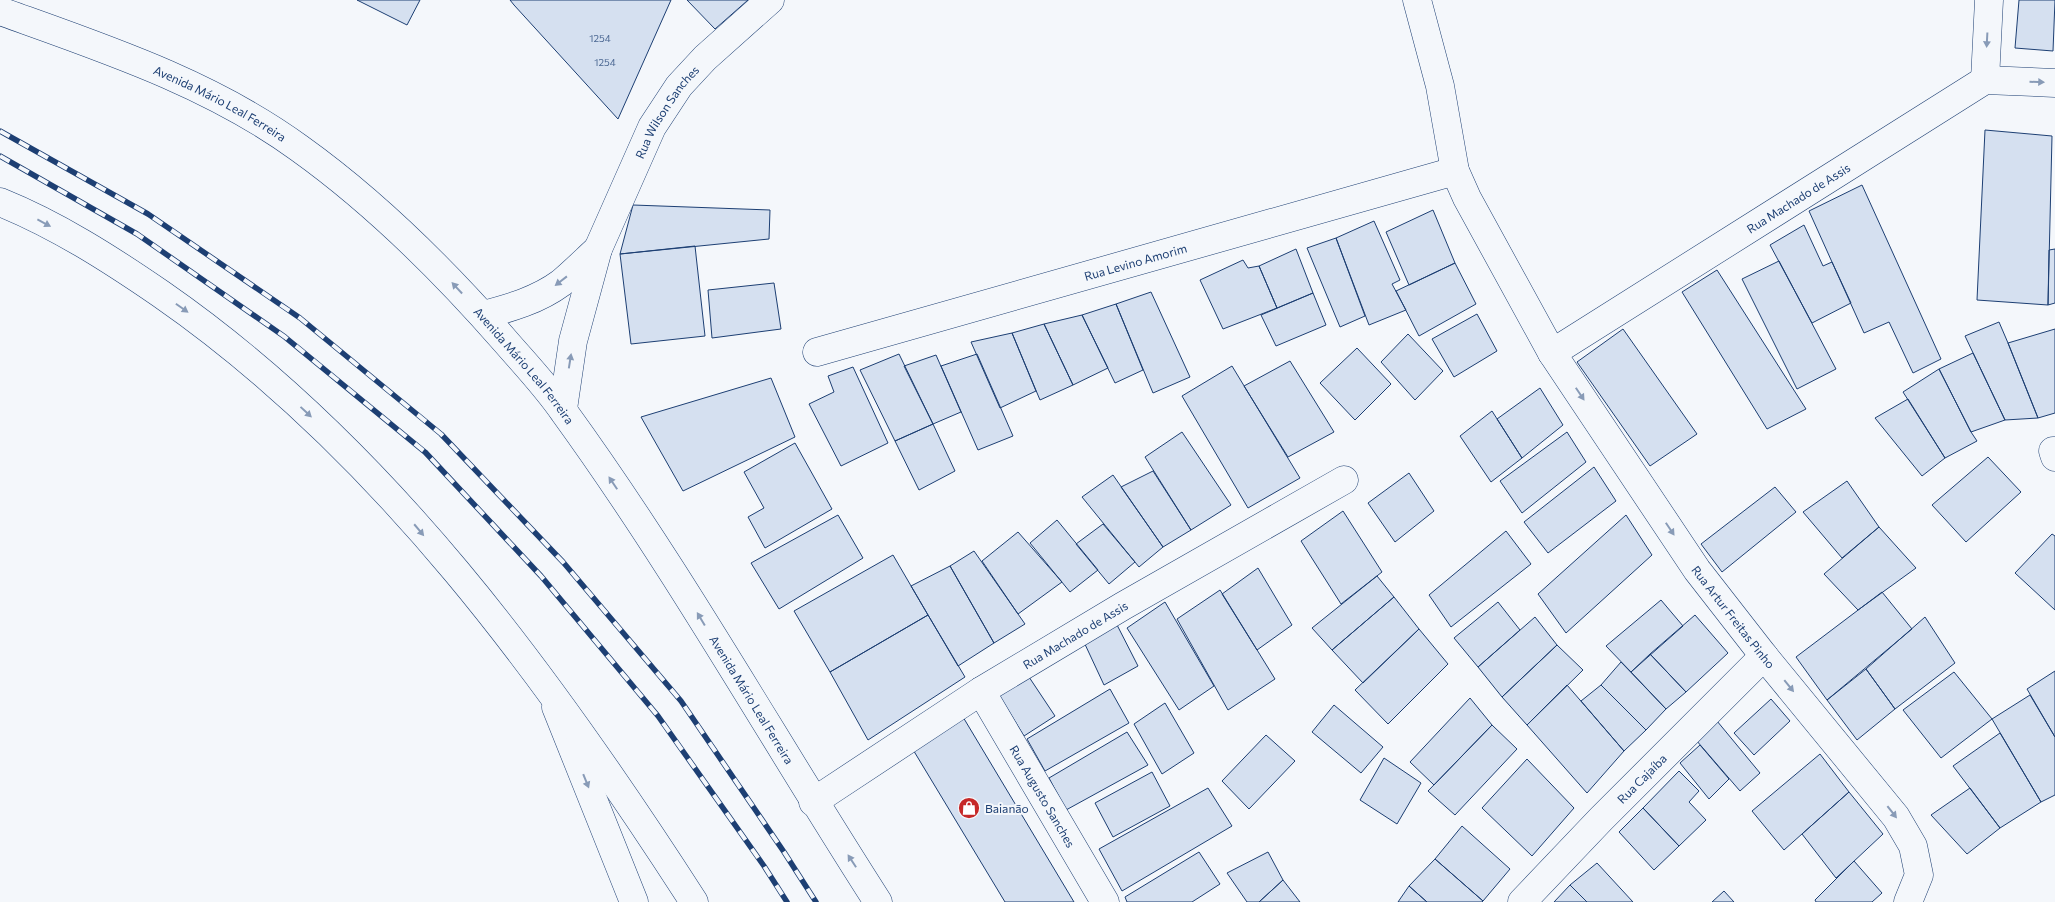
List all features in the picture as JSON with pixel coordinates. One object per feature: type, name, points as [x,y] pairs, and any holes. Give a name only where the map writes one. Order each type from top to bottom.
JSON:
[{"type":"main road","name":"Rua Wilson Sanches","points":[[563,410],[573,341],[598,249],[652,127],[678,86],[705,58],[770,0]]},
{"type":"main road","points":[[1417,0],[1440,86],[1455,171],[1552,353]]},
{"type":"main road","points":[[1988,0],[1984,80],[2055,83]]},
{"type":"main road","name":"Avenida Mário Leal Ferreira","points":[[0,11],[185,81],[243,112],[298,146],[354,190],[408,238],[483,315],[563,410],[687,596],[813,802],[878,902]]},
{"type":"main road","name":"Rua Machado de Assis","points":[[1552,353],[1984,80]]},
{"type":"main road","name":"Rua Levino Amorim","points":[[817,352],[1455,171]]},
{"type":"main road","points":[[0,202],[20,210],[78,240],[129,272],[195,318],[257,366],[317,422],[390,496],[475,595],[548,687],[628,800],[694,902]]},
{"type":"main road","name":"Rua Wilson Sanches","points":[[483,315],[510,308],[536,297],[560,283],[598,249]]},
{"type":"main road","name":"Rua Artur Freitas Pinho","points":[[1552,353],[1697,570],[1764,656],[1896,817],[1913,846],[1919,875],[1908,902]]},
{"type":"main road","points":[[2055,451],[2053,451],[2055,457]]},
{"type":"main road","name":"Rua Machado de Assis","points":[[813,802],[980,691],[1123,606],[1344,480]]},
{"type":"main road","name":"Rua Cajaíba","points":[[1522,902],[1601,819],[1764,656]]},
{"type":"main road","points":[[548,687],[634,902]]},
{"type":"main road","name":"Rua Augusto Sanches","points":[[980,691],[1105,902]]},
{"type":"building","points":[[357,0],[420,0],[407,25]]},
{"type":"building","points":[[510,0],[671,0],[618,119]]},
{"type":"building","points":[[687,0],[748,0],[715,29]]},
{"type":"building","points":[[2019,0],[2055,0],[2053,51],[2015,48]]},
{"type":"building","points":[[1985,130],[2052,136],[2048,305],[1977,300]]},
{"type":"building","points":[[1862,185],[1941,359],[1913,373],[1889,322],[1864,333],[1809,211]]},
{"type":"building","points":[[633,205],[770,210],[769,239],[620,254]]},
{"type":"building","points":[[1433,210],[1455,263],[1409,285],[1386,232]]},
{"type":"building","points":[[1374,221],[1400,280],[1392,284],[1406,310],[1369,325],[1336,238]]},
{"type":"building","points":[[1804,225],[1823,266],[1832,262],[1851,303],[1812,323],[1770,245]]},
{"type":"building","points":[[1336,238],[1365,316],[1340,327],[1307,248]]},
{"type":"building","points":[[695,246],[705,336],[631,344],[620,254]]},
{"type":"building","points":[[1296,249],[1313,293],[1277,308],[1259,266]]},
{"type":"building","points":[[2055,249],[2055,303],[2048,305],[2049,250]]},
{"type":"building","points":[[1243,260],[1248,268],[1259,266],[1277,308],[1223,329],[1200,280]]},
{"type":"building","points":[[1779,261],[1836,369],[1797,389],[1742,279]]},
{"type":"building","points":[[1455,263],[1476,304],[1419,336],[1396,291]]},
{"type":"building","points":[[1717,270],[1806,409],[1767,429],[1682,292]]},
{"type":"building","points":[[774,283],[781,329],[712,338],[708,290]]},
{"type":"building","points":[[1151,292],[1190,377],[1153,393],[1116,304]]},
{"type":"building","points":[[1313,293],[1326,325],[1276,346],[1261,315]]},
{"type":"building","points":[[1116,304],[1143,370],[1115,383],[1082,315]]},
{"type":"building","points":[[1477,314],[1497,351],[1454,377],[1432,339]]},
{"type":"building","points":[[1082,315],[1108,368],[1073,385],[1044,324]]},
{"type":"building","points":[[1999,322],[2038,418],[2005,420],[1965,336]]},
{"type":"building","points":[[1044,324],[1073,385],[1040,400],[1012,333]]},
{"type":"building","points":[[1623,329],[1697,434],[1650,466],[1577,362]]},
{"type":"building","points":[[2055,329],[2055,413],[2038,418],[2008,343]]},
{"type":"building","points":[[1012,333],[1036,391],[1000,408],[971,342]]},
{"type":"building","points":[[1408,334],[1443,371],[1415,400],[1381,362]]},
{"type":"building","points":[[1357,348],[1391,384],[1355,420],[1320,383]]},
{"type":"building","points":[[1973,353],[2005,420],[1971,432],[1939,369]]},
{"type":"building","points":[[899,354],[933,424],[895,441],[860,370]]},
{"type":"building","points":[[977,354],[1013,436],[978,450],[941,366]]},
{"type":"building","points":[[936,355],[961,412],[933,424],[904,366]]},
{"type":"building","points":[[1290,361],[1334,432],[1288,457],[1244,386]]},
{"type":"building","points":[[1232,366],[1300,478],[1248,508],[1182,396]]},
{"type":"building","points":[[853,367],[888,443],[841,466],[809,404],[834,392],[828,376]]},
{"type":"building","points":[[1939,369],[1977,441],[1945,458],[1903,392]]},
{"type":"building","points":[[771,378],[795,437],[683,491],[641,417]]},
{"type":"building","points":[[1540,388],[1563,425],[1522,458],[1497,419]]},
{"type":"building","points":[[1908,399],[1945,458],[1922,476],[1875,418]]},
{"type":"building","points":[[1492,411],[1522,458],[1491,482],[1460,436]]},
{"type":"building","points":[[933,424],[955,471],[919,490],[895,441]]},
{"type":"building","points":[[1182,432],[1231,505],[1191,530],[1145,457]]},
{"type":"building","points":[[1567,432],[1586,462],[1522,513],[1500,481]]},
{"type":"building","points":[[795,443],[832,509],[765,548],[748,517],[764,508],[744,472]]},
{"type":"building","points":[[1988,457],[2021,492],[1966,542],[1932,505]]},
{"type":"building","points":[[1594,467],[1616,501],[1548,553],[1524,522]]},
{"type":"building","points":[[1153,471],[1191,530],[1163,547],[1121,487]]},
{"type":"building","points":[[1409,473],[1434,511],[1395,542],[1368,503]]},
{"type":"building","points":[[1113,475],[1163,547],[1139,567],[1082,497]]},
{"type":"building","points":[[1847,481],[1879,527],[1842,558],[1803,512]]},
{"type":"building","points":[[1775,487],[1796,512],[1722,572],[1701,544]]},
{"type":"building","points":[[1343,511],[1382,572],[1341,604],[1301,541]]},
{"type":"building","points":[[838,515],[863,558],[779,609],[751,563]]},
{"type":"building","points":[[1626,515],[1652,555],[1566,633],[1538,594]]},
{"type":"building","points":[[1057,520],[1098,570],[1070,592],[1030,543]]},
{"type":"building","points":[[1103,524],[1135,562],[1109,584],[1076,544]]},
{"type":"building","points":[[1879,527],[1916,568],[1858,610],[1824,574]]},
{"type":"building","points":[[1506,531],[1531,564],[1451,627],[1429,595]]},
{"type":"building","points":[[1018,532],[1062,582],[1018,614],[982,561]]},
{"type":"building","points":[[2052,534],[2055,536],[2055,610],[2015,573]]},
{"type":"building","points":[[974,551],[1025,624],[994,643],[950,566]]},
{"type":"building","points":[[893,555],[928,615],[830,672],[794,611]]},
{"type":"building","points":[[950,566],[994,643],[958,666],[911,586]]},
{"type":"building","points":[[1258,568],[1292,625],[1257,650],[1222,594]]},
{"type":"building","points":[[1377,576],[1394,597],[1332,650],[1312,628]]},
{"type":"building","points":[[1220,590],[1275,679],[1228,710],[1177,619]]},
{"type":"building","points":[[1882,592],[1912,629],[1827,700],[1796,657]]},
{"type":"building","points":[[1394,597],[1419,629],[1363,683],[1332,650]]},
{"type":"building","points":[[1661,600],[1683,626],[1631,672],[1606,646]]},
{"type":"building","points":[[1165,602],[1214,686],[1179,710],[1127,628]]},
{"type":"building","points":[[1498,602],[1520,630],[1478,667],[1454,638]]},
{"type":"building","points":[[928,615],[965,677],[868,740],[830,672]]},
{"type":"building","points":[[1695,615],[1728,653],[1686,692],[1650,654]]},
{"type":"building","points":[[1535,617],[1557,645],[1502,697],[1478,667]]},
{"type":"building","points":[[1925,617],[1955,663],[1895,709],[1866,669]]},
{"type":"building","points":[[1115,621],[1138,666],[1104,685],[1083,640]]},
{"type":"building","points":[[1419,629],[1448,664],[1388,724],[1355,690]]},
{"type":"building","points":[[1557,645],[1583,670],[1527,725],[1502,697]]},
{"type":"building","points":[[1650,654],[1686,692],[1666,709],[1631,672]]},
{"type":"building","points":[[1621,662],[1666,709],[1646,730],[1601,685]]},
{"type":"building","points":[[1866,669],[1895,709],[1857,740],[1827,700]]},
{"type":"building","points":[[2055,671],[2055,737],[2027,689]]},
{"type":"building","points":[[1954,672],[1992,719],[1941,758],[1903,710]]},
{"type":"building","points":[[1027,674],[1055,716],[1024,736],[997,692]]},
{"type":"building","points":[[1567,685],[1624,751],[1587,793],[1527,725]]},
{"type":"building","points":[[1601,685],[1646,730],[1624,751],[1581,701]]},
{"type":"building","points":[[1110,689],[1129,723],[1045,771],[1027,739]]},
{"type":"building","points":[[2030,695],[2055,737],[2055,795],[2041,802],[1992,719]]},
{"type":"building","points":[[1470,698],[1492,725],[1434,785],[1410,762]]},
{"type":"building","points":[[1771,699],[1790,721],[1754,755],[1734,733]]},
{"type":"building","points":[[1165,703],[1194,753],[1162,774],[1134,724]]},
{"type":"building","points":[[1334,705],[1383,747],[1361,773],[1312,732]]},
{"type":"building","points":[[963,717],[1074,902],[1005,902],[912,748]]},
{"type":"building","points":[[1717,721],[1760,773],[1740,791],[1696,740]]},
{"type":"building","points":[[1492,725],[1517,749],[1455,815],[1428,791]]},
{"type":"building","points":[[1127,732],[1148,765],[1066,810],[1049,778]]},
{"type":"building","points":[[2000,733],[2041,802],[2000,828],[1953,766]]},
{"type":"building","points":[[1266,735],[1295,761],[1249,809],[1222,781]]},
{"type":"building","points":[[1700,745],[1729,779],[1709,799],[1680,763]]},
{"type":"building","points":[[1820,754],[1849,792],[1784,850],[1752,811]]},
{"type":"building","points":[[1384,758],[1421,783],[1397,824],[1360,800]]},
{"type":"building","points":[[1527,759],[1574,808],[1532,856],[1482,808]]},
{"type":"building","points":[[1679,771],[1699,791],[1689,802],[1706,820],[1679,846],[1643,808]]},
{"type":"building","points":[[1152,772],[1170,806],[1113,837],[1095,803]]},
{"type":"building","points":[[1208,788],[1232,826],[1122,891],[1099,849]]},
{"type":"building","points":[[1970,788],[2000,828],[1967,854],[1931,815]]},
{"type":"building","points":[[1849,792],[1883,834],[1836,878],[1802,834]]},
{"type":"building","points":[[1643,808],[1679,846],[1654,870],[1619,832]]},
{"type":"building","points":[[1462,826],[1510,869],[1483,901],[1435,859]]},
{"type":"building","points":[[1199,852],[1220,884],[1192,902],[1127,902],[1125,897]]},
{"type":"building","points":[[1268,852],[1283,880],[1259,902],[1247,902],[1227,873]]},
{"type":"building","points":[[1435,859],[1483,901],[1427,902],[1409,886]]},
{"type":"building","points":[[1854,861],[1882,893],[1872,902],[1816,902],[1815,900]]},
{"type":"building","points":[[1597,863],[1633,902],[1587,902],[1570,885]]},
{"type":"building","points":[[1283,880],[1300,902],[1259,902]]},
{"type":"building","points":[[1570,885],[1587,902],[1554,902]]},
{"type":"building","points":[[1409,886],[1427,902],[1398,902]]},
{"type":"building","points":[[1724,891],[1734,902],[1712,902]]},
{"type":"railway","points":[[0,131],[148,214],[300,318],[441,434],[563,562],[681,701],[816,902]]},
{"type":"railway","points":[[0,156],[137,234],[285,337],[425,452],[541,576],[658,716],[764,866],[787,902]]},
{"type":"place","name":"Baianão","points":[[969,808]]}]
